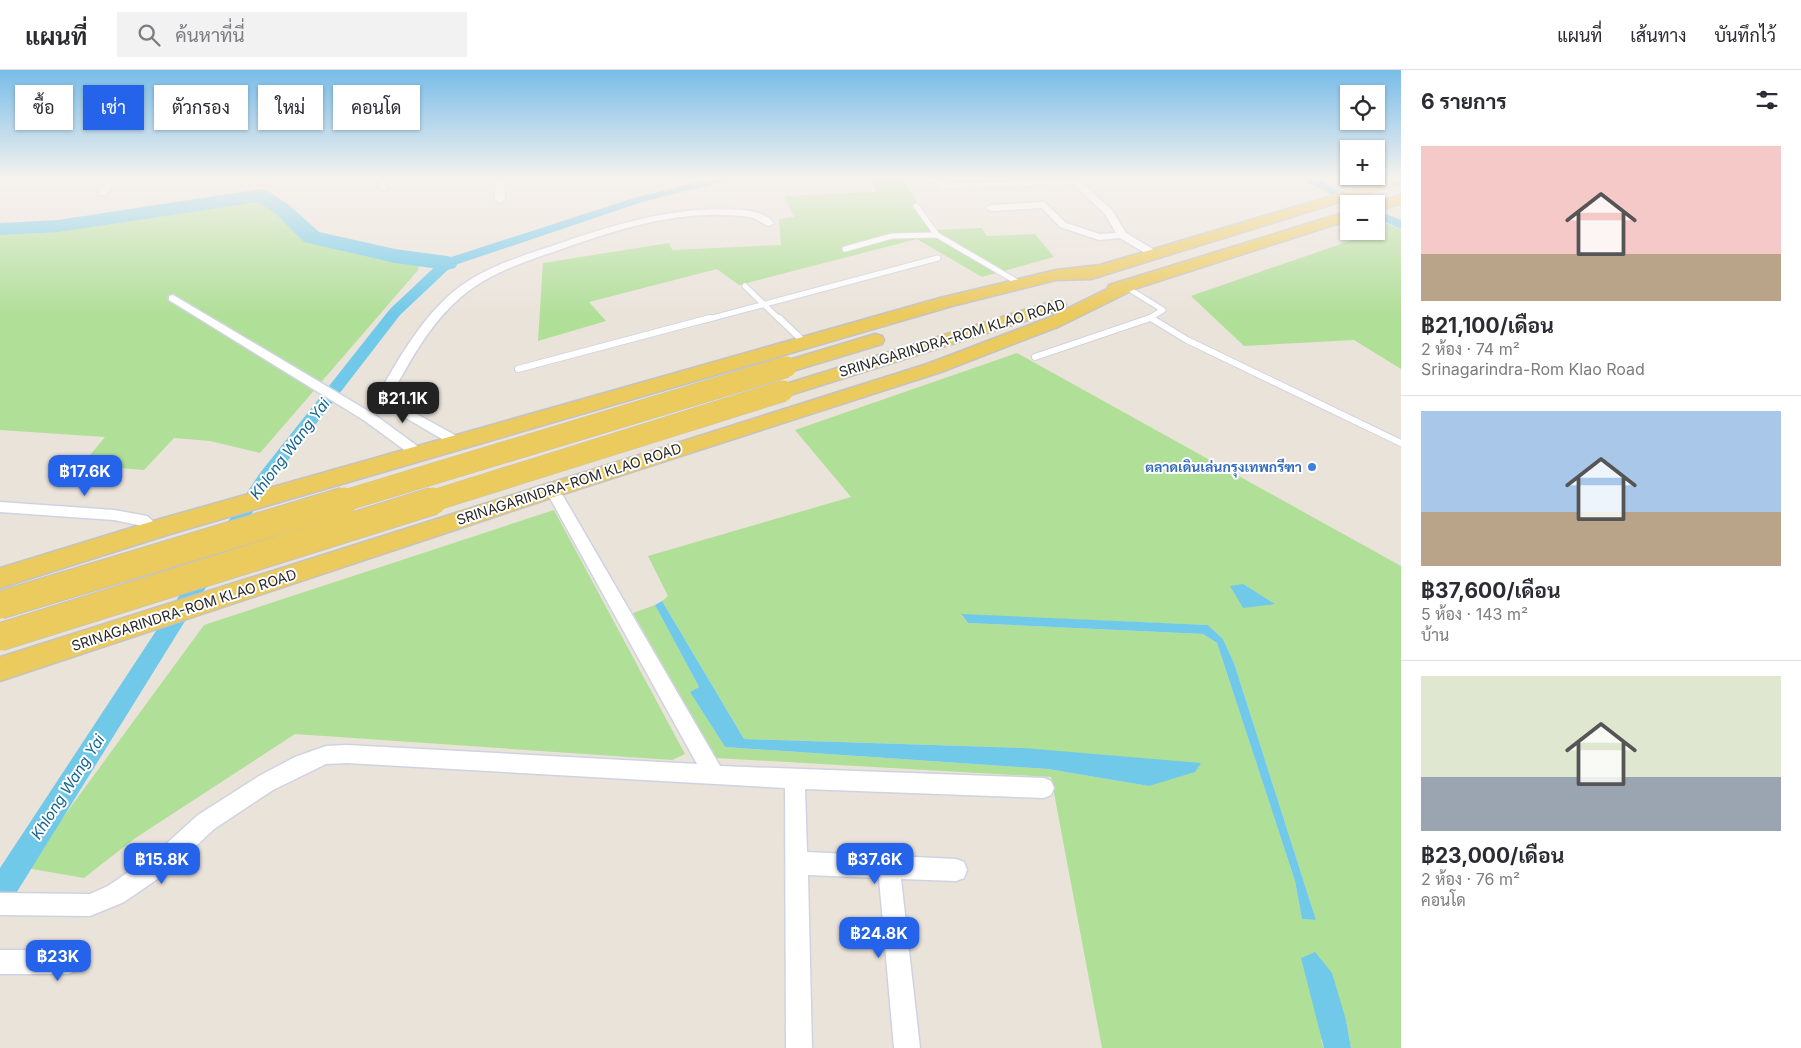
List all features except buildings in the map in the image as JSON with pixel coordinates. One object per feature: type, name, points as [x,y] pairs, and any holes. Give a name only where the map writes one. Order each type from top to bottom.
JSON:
[{"type":"main road","name":"SRINAGARINDRA-ROM KLAO ROAD","points":[[0,605],[1250,225]]},
{"type":"main road","name":"SRINAGARINDRA-ROM KLAO ROAD","points":[[0,637],[1040,310],[1129,285],[1316,225]]},
{"type":"main road","name":"SRINAGARINDRA-ROM KLAO ROAD","points":[[0,578],[158,529],[804,342],[1019,283],[1056,275],[1101,270]]},
{"type":"main road","name":"SRINAGARINDRA-ROM KLAO ROAD","points":[[0,669],[552,489],[934,368],[1054,322],[1129,285]]},
{"type":"main road","points":[[423,453],[397,482],[395,494],[402,508],[413,512],[473,515]]},
{"type":"main road","points":[[0,598],[0,610]]},
{"type":"street","points":[[460,443],[382,400],[417,340],[448,304],[470,285],[520,260],[621,225]]},
{"type":"street","points":[[1063,225],[1099,237],[1122,235]]},
{"type":"street","points":[[1116,225],[1122,235],[1154,254]]},
{"type":"street","points":[[173,298],[370,418],[423,453]]},
{"type":"street","points":[[552,489],[714,775]]},
{"type":"street","points":[[0,507],[114,515],[142,520],[158,529]]},
{"type":"street","points":[[0,904],[90,905],[116,894],[144,876],[206,822],[266,783],[302,764],[326,755],[347,754],[795,780],[1044,788]]},
{"type":"street","points":[[795,780],[800,1048]]},
{"type":"street","points":[[796,863],[956,870]]},
{"type":"street","points":[[889,867],[907,1048]]},
{"type":"street","points":[[0,962],[69,962]]},
{"type":"lane","points":[[929,225],[937,235],[1019,283]]},
{"type":"lane","points":[[845,249],[892,236],[937,235]]},
{"type":"lane","points":[[518,369],[938,258]]},
{"type":"lane","points":[[1035,357],[1151,318],[1163,310],[1129,285]]},
{"type":"lane","points":[[745,286],[804,342]]},
{"type":"lane","points":[[1151,318],[1187,340],[1401,443]]},
{"type":"green space","points":[[88,225],[290,225],[309,241],[369,257],[419,265],[418,270],[260,453],[210,441],[174,438],[144,470],[96,466],[99,458],[90,455],[105,437],[0,430],[0,231]]},
{"type":"green space","points":[[779,225],[932,225],[935,230],[982,228],[987,236],[1035,234],[1054,257],[982,277],[917,239],[739,285],[717,269],[589,302],[606,321],[538,341],[543,263],[669,243],[672,250],[781,245]]},
{"type":"green space","points":[[1385,225],[1389,225],[1401,230],[1401,369],[1354,340],[1244,346],[1191,296],[1352,240],[1385,240]]},
{"type":"green space","points":[[1017,353],[1401,566],[1401,1048],[1351,1048],[1346,1020],[1321,1040],[1324,1048],[1102,1048],[1051,777],[716,758],[633,613],[655,605],[699,687],[690,692],[725,747],[1048,769],[1149,786],[1024,748],[744,739],[662,601],[668,596],[648,556],[851,497],[795,430]],"holes":[[[961,615],[1208,625],[1223,639],[1234,663],[1316,920],[1302,919],[1295,881],[1217,643],[1203,634],[968,623]]]},
{"type":"green space","points":[[554,510],[685,754],[672,760],[295,734],[134,839],[84,878],[26,868],[204,625]]},
{"type":"water","points":[[1243,584],[1275,604],[1243,608],[1230,586]]},
{"type":"water","points":[[662,601],[744,739],[1024,748],[1201,763],[1195,772],[1149,786],[1048,769],[725,747],[690,692],[699,687],[655,605]]},
{"type":"water","points":[[961,614],[1208,625],[1223,639],[1234,663],[1316,920],[1302,919],[1295,881],[1217,643],[1203,634],[968,623]]},
{"type":"water","points":[[1315,952],[1332,973],[1346,1020],[1351,1048],[1324,1048],[1301,958]]},
{"type":"waterway","points":[[0,229],[67,225]]},
{"type":"waterway","points":[[299,225],[312,237],[395,256],[447,263]]},
{"type":"waterway","name":"Khlong Wang Yai","points":[[0,893],[266,477],[395,312],[447,263],[563,225]]},
{"type":"place","name":"ตลาดเดินเล่นกรุงเทพกรีฑา","points":[[1312,467]]}]
